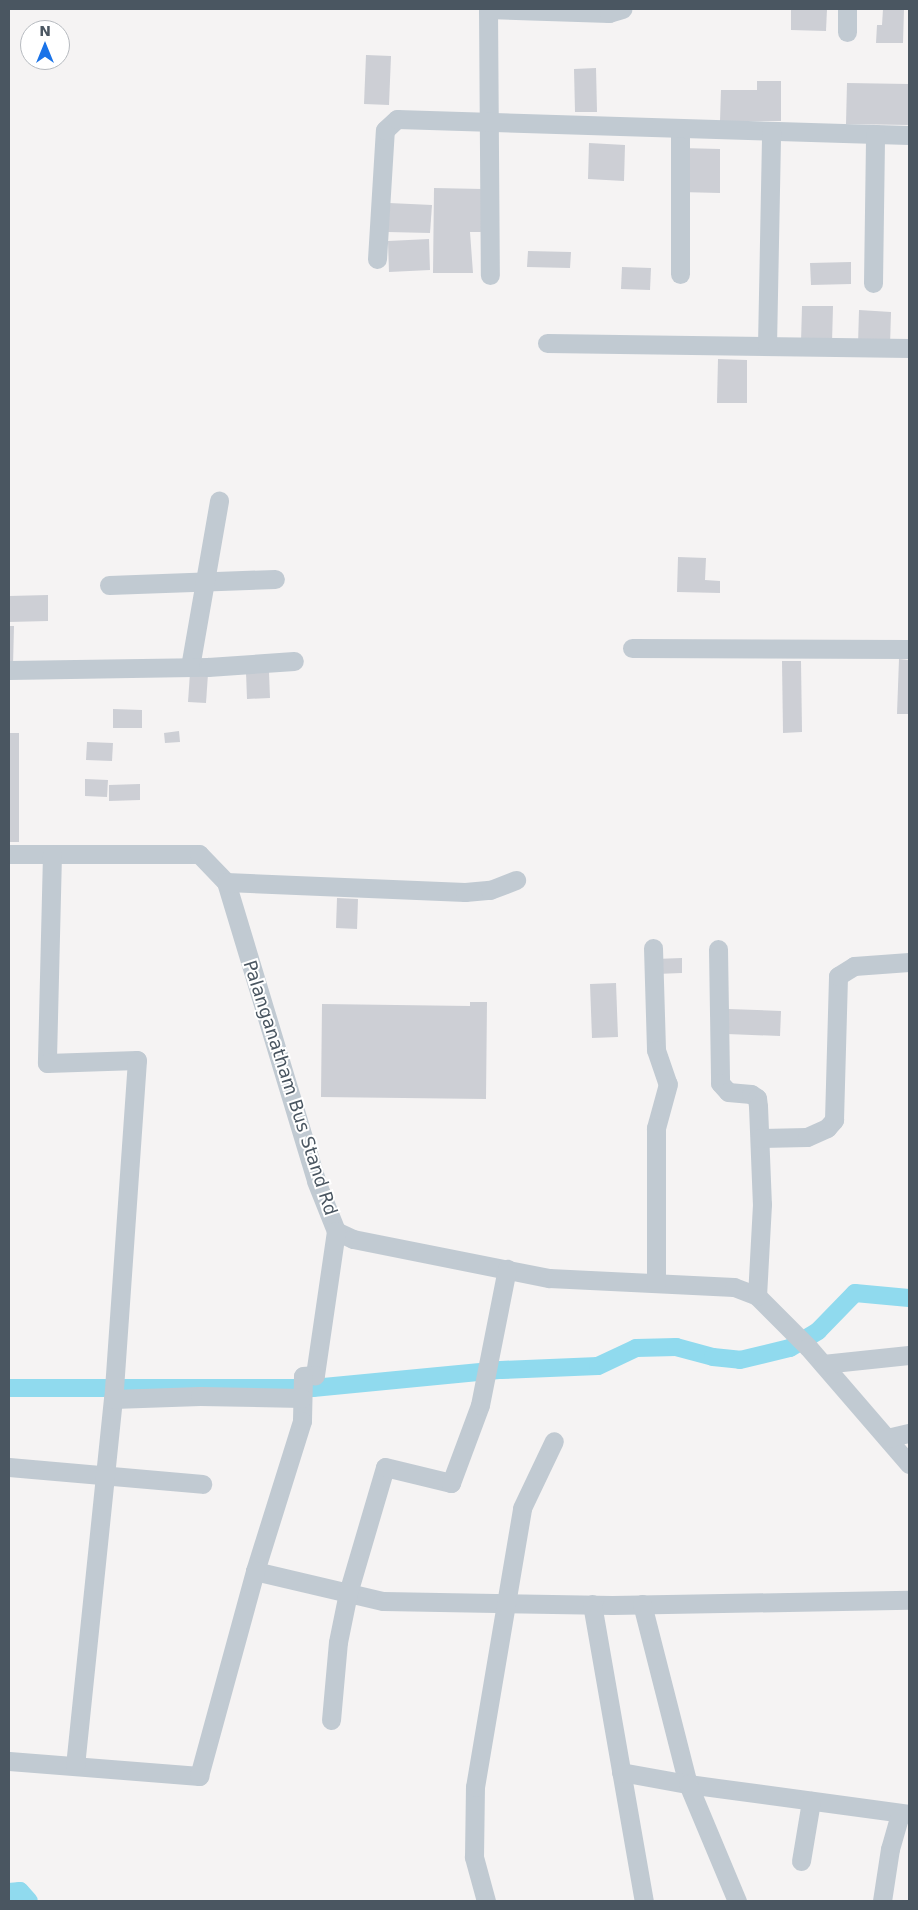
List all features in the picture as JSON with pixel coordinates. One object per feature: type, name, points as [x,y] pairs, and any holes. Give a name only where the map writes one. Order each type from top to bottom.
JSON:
[{"type":"street","points":[[490,275],[491,123],[488,9],[609,13],[622,9]]},
{"type":"street","points":[[847,9],[847,32]]},
{"type":"street","points":[[378,259],[384,143],[390,123],[412,118],[491,123],[909,135]]},
{"type":"street","points":[[680,128],[680,274]]},
{"type":"street","points":[[767,346],[771,131]]},
{"type":"street","points":[[873,283],[875,134]]},
{"type":"street","points":[[547,342],[909,348]]},
{"type":"street","points":[[190,667],[219,501]]},
{"type":"street","points":[[109,585],[275,579]]},
{"type":"street","points":[[632,648],[909,649]]},
{"type":"street","points":[[9,670],[190,667],[294,661]]},
{"type":"street","name":"Palanganatham Bus Stand Rd","points":[[9,854],[199,854],[226,882],[316,1181],[336,1230],[353,1239],[549,1278],[734,1287],[757,1296],[802,1340],[909,1464]]},
{"type":"street","points":[[52,854],[47,1063],[137,1060],[113,1399],[75,1766]]},
{"type":"street","points":[[226,882],[465,892],[490,890],[516,880]]},
{"type":"street","points":[[653,948],[656,1050],[668,1084],[656,1128],[656,1283]]},
{"type":"street","points":[[718,949],[720,1083],[728,1092],[750,1094],[757,1098],[760,1138],[761,1250],[757,1296]]},
{"type":"street","points":[[760,1138],[807,1137],[827,1128],[834,1120],[838,976],[854,966],[909,962]]},
{"type":"street","points":[[9,1761],[199,1776],[255,1571],[302,1420],[303,1376],[316,1375],[336,1230]]},
{"type":"street","points":[[331,1720],[338,1642],[348,1593],[385,1467],[451,1483],[480,1405],[507,1269]]},
{"type":"street","points":[[823,1364],[909,1355]]},
{"type":"street","points":[[113,1399],[200,1396],[302,1398]]},
{"type":"street","points":[[887,1438],[909,1433]]},
{"type":"street","points":[[486,1901],[474,1857],[476,1787],[507,1603],[509,1571],[522,1508],[554,1441]]},
{"type":"street","points":[[9,1466],[202,1484]]},
{"type":"street","points":[[255,1571],[383,1601],[642,1604],[909,1600]]},
{"type":"street","points":[[592,1604],[644,1901]]},
{"type":"street","points":[[642,1604],[688,1784],[737,1901]]},
{"type":"street","points":[[621,1772],[688,1784],[904,1814],[890,1849],[882,1901]]},
{"type":"street","points":[[801,1862],[811,1801]]},
{"type":"building","points":[[791,9],[827,9],[826,31],[791,30]]},
{"type":"building","points":[[883,9],[904,10],[903,43],[876,43],[877,25],[882,25]]},
{"type":"building","points":[[366,55],[391,56],[389,105],[364,104]]},
{"type":"building","points":[[596,68],[597,112],[575,112],[574,69]]},
{"type":"building","points":[[757,81],[781,81],[781,121],[720,121],[721,90],[757,90]]},
{"type":"building","points":[[847,83],[909,84],[909,125],[846,124]]},
{"type":"building","points":[[589,143],[625,145],[624,181],[588,179]]},
{"type":"building","points":[[681,148],[720,149],[720,193],[680,192]]},
{"type":"building","points":[[434,188],[483,189],[482,232],[470,232],[473,273],[433,273]]},
{"type":"building","points":[[389,203],[432,205],[430,233],[388,232]]},
{"type":"building","points":[[429,239],[430,270],[389,272],[388,241]]},
{"type":"building","points":[[528,251],[571,252],[570,268],[527,267]]},
{"type":"building","points":[[851,262],[851,284],[811,285],[810,263]]},
{"type":"building","points":[[622,267],[651,268],[650,290],[621,289]]},
{"type":"building","points":[[802,306],[833,306],[832,343],[801,343]]},
{"type":"building","points":[[859,310],[891,312],[890,346],[858,345]]},
{"type":"building","points":[[718,359],[747,360],[747,403],[717,403]]},
{"type":"building","points":[[678,557],[706,558],[705,580],[720,581],[720,593],[677,592]]},
{"type":"building","points":[[48,595],[48,621],[9,622],[9,596]]},
{"type":"building","points":[[9,626],[14,626],[13,666],[9,665]]},
{"type":"building","points":[[899,659],[909,660],[909,714],[897,714]]},
{"type":"building","points":[[782,661],[801,661],[802,732],[783,733]]},
{"type":"building","points":[[246,672],[269,672],[270,698],[247,699]]},
{"type":"building","points":[[190,673],[208,674],[206,703],[188,702]]},
{"type":"building","points":[[113,709],[142,710],[142,728],[113,728]]},
{"type":"building","points":[[179,731],[180,742],[165,743],[164,733]]},
{"type":"building","points":[[9,733],[19,733],[19,842],[9,842]]},
{"type":"building","points":[[87,742],[113,743],[112,761],[86,760]]},
{"type":"building","points":[[85,779],[108,780],[107,797],[85,796]]},
{"type":"building","points":[[140,784],[140,800],[109,801],[109,785]]},
{"type":"building","points":[[337,898],[358,899],[357,929],[336,928]]},
{"type":"building","points":[[682,958],[682,973],[656,974],[655,959]]},
{"type":"building","points":[[616,983],[618,1037],[592,1038],[590,984]]},
{"type":"building","points":[[470,1002],[487,1002],[486,1099],[321,1097],[322,1004],[470,1006]]},
{"type":"building","points":[[728,1009],[781,1011],[780,1036],[727,1034]]},
{"type":"waterway","points":[[9,1388],[313,1388],[501,1370],[598,1366],[636,1348],[676,1347],[713,1357],[740,1360],[790,1348],[818,1331],[855,1293],[909,1298]]},
{"type":"waterway","points":[[9,1892],[20,1891],[29,1901]]}]
